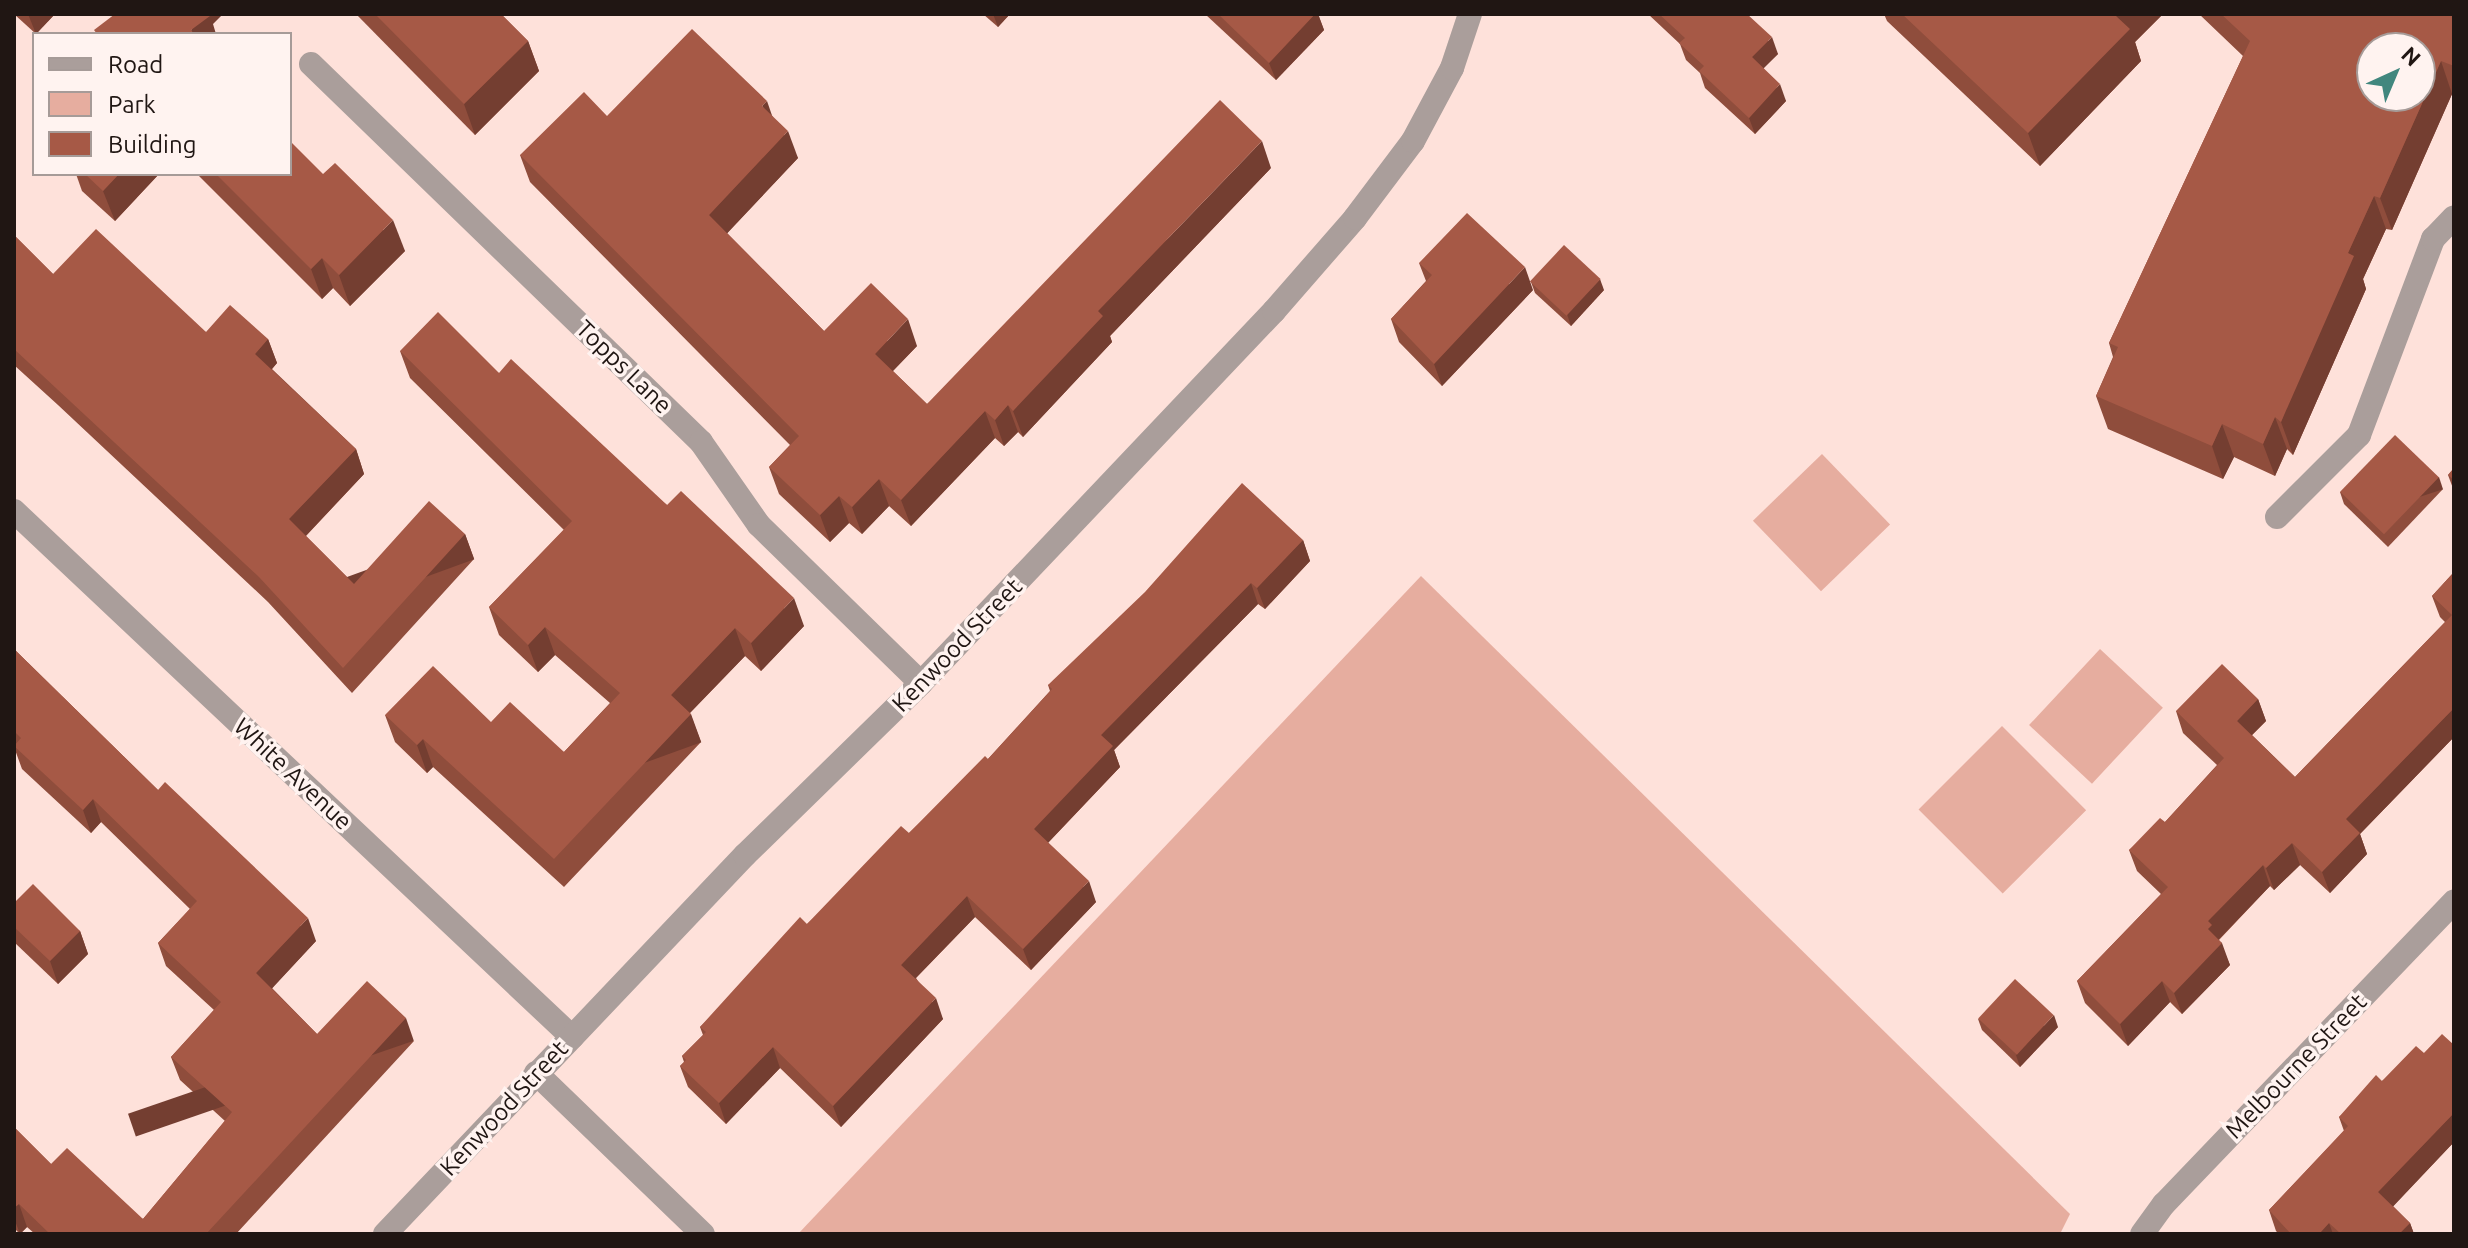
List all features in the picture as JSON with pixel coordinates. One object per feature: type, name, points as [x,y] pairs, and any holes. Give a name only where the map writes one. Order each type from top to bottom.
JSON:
[{"type":"street","name":"Kenwood Street","points":[[385,1234],[745,855],[921,683],[1355,218],[1434,105],[1466,36],[1470,14]]},
{"type":"street","name":"Topps Lane","points":[[311,64],[701,442],[759,525],[921,683]]},
{"type":"street","points":[[2277,517],[2359,435],[2433,239],[2454,217]]},
{"type":"street","name":"White Avenue","points":[[14,511],[572,1037]]},
{"type":"street","name":"Melbourne Street","points":[[2142,1234],[2164,1204],[2454,902]]},
{"type":"street","points":[[536,1073],[703,1234]]},
{"type":"green space","points":[[1822,454],[1890,524],[1821,591],[1753,521]]},
{"type":"green space","points":[[1421,576],[2070,1214],[2060,1234],[798,1234]]},
{"type":"green space","points":[[2100,649],[2163,708],[2092,784],[2029,725]]},
{"type":"green space","points":[[2002,726],[2086,810],[2003,894],[1919,809]]},
{"type":"building","points":[[115,14],[210,16],[191,30],[192,32],[94,30]]},
{"type":"building","points":[[375,14],[501,14],[528,41],[464,104]]},
{"type":"building","points":[[1218,14],[1315,14],[1269,63]]},
{"type":"building","points":[[1659,14],[1747,14],[1772,37],[1752,57],[1780,84],[1749,118],[1699,71],[1704,66],[1679,43],[1685,38]]},
{"type":"building","points":[[1902,14],[2118,14],[2116,16],[2130,29],[2028,133]]},
{"type":"building","points":[[2221,14],[2454,14],[2454,66],[2441,61],[2436,72],[2436,32],[2356,32],[2356,112],[2418,112],[2380,198],[2374,196],[2348,253],[2354,256],[2281,422],[2275,417],[2263,444],[2222,424],[2212,446],[2096,396],[2118,347],[2109,343],[2250,41]]},
{"type":"building","points":[[692,29],[767,101],[762,106],[788,131],[709,215],[824,331],[871,283],[908,319],[875,354],[927,404],[1220,100],[1262,141],[1098,311],[1103,316],[1013,411],[1008,405],[995,420],[985,411],[901,500],[879,479],[852,507],[839,496],[820,515],[769,467],[799,436],[520,155],[584,92],[607,116]]},
{"type":"building","points":[[292,143],[323,174],[335,163],[393,220],[339,275],[322,258],[311,269],[218,176],[292,176]]},
{"type":"building","points":[[87,176],[117,176],[103,191]]},
{"type":"building","points":[[1467,213],[1525,267],[1434,364],[1391,319],[1432,275],[1419,263]]},
{"type":"building","points":[[96,229],[206,332],[230,305],[268,339],[255,354],[356,449],[289,519],[354,584],[429,501],[465,534],[343,668],[259,577],[14,349],[14,235],[53,274]]},
{"type":"building","points":[[1564,245],[1601,279],[1566,316],[1530,282]]},
{"type":"building","points":[[438,312],[499,373],[511,359],[667,505],[681,491],[794,598],[751,643],[735,628],[671,695],[691,714],[554,859],[423,739],[417,745],[385,715],[433,666],[491,722],[510,702],[564,752],[620,693],[545,627],[528,645],[489,607],[572,521],[400,351]]},
{"type":"building","points":[[2395,435],[2439,477],[2384,534],[2340,492]]},
{"type":"building","points":[[1242,483],[1303,540],[1257,588],[1251,583],[1101,735],[1113,746],[1034,829],[1089,881],[1023,949],[967,896],[901,965],[936,998],[833,1106],[773,1047],[719,1103],[680,1066],[686,1060],[682,1056],[706,1032],[700,1027],[800,917],[807,924],[901,826],[909,833],[985,756],[988,759],[1052,689],[1048,685],[1145,592]]},
{"type":"building","points":[[2454,572],[2454,708],[2346,819],[2360,833],[2322,872],[2292,843],[2266,868],[2263,865],[2208,921],[2212,925],[2208,929],[2222,943],[2174,993],[2162,981],[2120,1024],[2077,981],[2168,887],[2129,850],[2160,818],[2165,822],[2224,758],[2176,711],[2222,664],[2258,699],[2237,721],[2295,777],[2452,615],[2432,596]]},
{"type":"building","points":[[14,649],[158,790],[165,782],[308,918],[256,973],[317,1034],[367,981],[406,1018],[206,1234],[50,1234],[19,1204],[14,1208],[14,1127],[51,1164],[67,1148],[143,1219],[232,1112],[171,1057],[221,1002],[158,943],[197,901],[93,799],[83,810],[14,746],[21,738],[14,731]]},
{"type":"building","points":[[33,884],[80,931],[50,961],[14,927],[14,903]]},
{"type":"building","points":[[2015,979],[2054,1015],[2017,1055],[1978,1018]]},
{"type":"building","points":[[2442,1034],[2454,1045],[2454,1113],[2378,1192],[2410,1223],[2399,1234],[2341,1234],[2329,1223],[2319,1234],[2291,1234],[2269,1210],[2348,1126],[2339,1117],[2376,1075],[2382,1081],[2416,1046],[2424,1053]]}]
